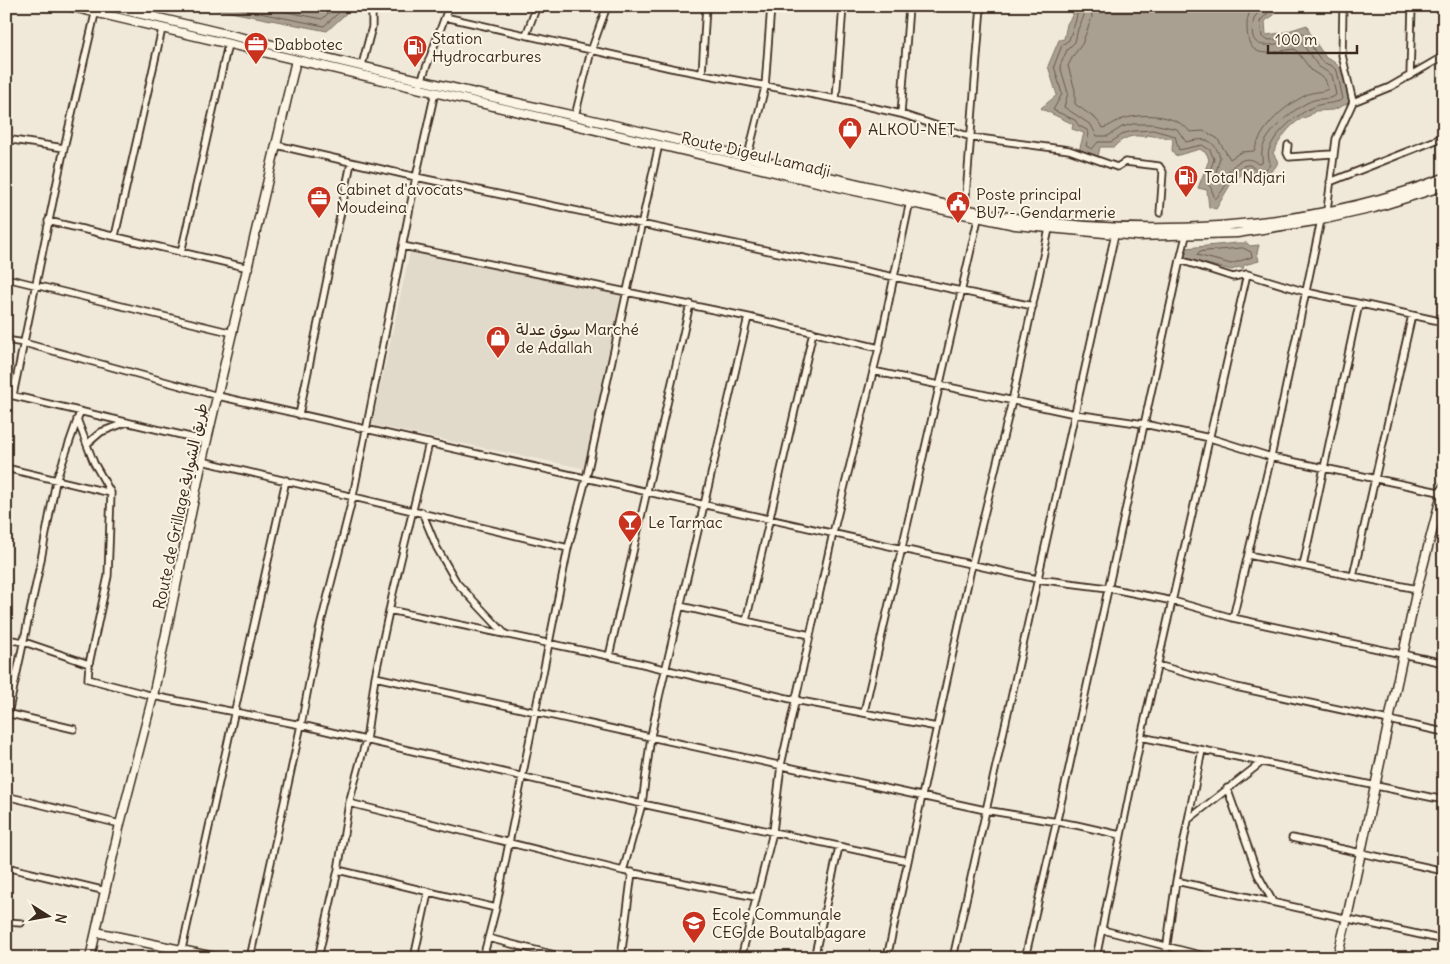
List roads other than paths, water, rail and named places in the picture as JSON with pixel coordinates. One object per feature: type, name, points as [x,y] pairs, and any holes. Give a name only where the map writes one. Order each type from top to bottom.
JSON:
[{"type":"main road","name":"Route Digeul Lamadji","points":[[68,6],[95,14],[659,144],[910,200],[978,219],[1049,229],[1115,234],[1186,236],[1236,232],[1321,220],[1374,208],[1444,186]]},
{"type":"main road","points":[[107,6],[422,79],[910,200],[1061,223],[1111,227],[1181,228],[1260,222],[1327,210],[1444,178]]},
{"type":"main road","name":"Route de Grillage طريق الشواية","points":[[90,958],[120,824],[153,696],[202,461],[249,268],[296,60]]},
{"type":"main road","points":[[1337,958],[1390,721],[1416,589],[1443,490]]},
{"type":"main road","points":[[96,932],[181,954],[219,958]]},
{"type":"street","points":[[362,65],[372,26],[372,6]]},
{"type":"street","points":[[419,88],[449,6]]},
{"type":"street","points":[[526,35],[537,6]]},
{"type":"street","points":[[575,116],[591,51],[608,6]]},
{"type":"street","points":[[702,74],[706,6]]},
{"type":"street","points":[[747,159],[765,87],[771,6]]},
{"type":"street","points":[[836,99],[843,6]]},
{"type":"street","points":[[901,114],[909,6]]},
{"type":"street","points":[[965,208],[981,6]]},
{"type":"street","points":[[1327,210],[1332,154],[1336,139],[1353,102],[1342,55],[1343,6]]},
{"type":"street","points":[[1410,76],[1412,6]]},
{"type":"street","points":[[13,395],[34,285],[95,14]]},
{"type":"street","points":[[445,17],[591,51],[765,87],[836,99],[901,114],[971,137],[1069,150],[1116,167],[1125,162],[1159,166],[1164,172],[1160,213]]},
{"type":"street","points":[[115,236],[162,29]]},
{"type":"street","points":[[181,253],[228,44]]},
{"type":"street","points":[[1353,102],[1390,87],[1444,56]]},
{"type":"street","points":[[250,958],[301,724],[319,631],[353,496],[416,176],[435,92]]},
{"type":"street","points":[[1330,182],[1444,137]]},
{"type":"street","points":[[6,139],[64,148]]},
{"type":"street","points":[[483,958],[510,843],[568,548],[586,479],[659,144]]},
{"type":"street","points":[[276,145],[351,163],[1033,306]]},
{"type":"street","points":[[1288,145],[1287,153],[1289,157],[1332,154]]},
{"type":"street","points":[[299,414],[351,163]]},
{"type":"street","points":[[741,958],[773,832],[781,766],[795,700],[833,533],[879,348],[910,200]]},
{"type":"street","points":[[864,712],[978,219]]},
{"type":"street","points":[[1233,618],[1271,457],[1321,220]]},
{"type":"street","points":[[48,221],[249,268]]},
{"type":"street","points":[[888,958],[972,564],[1012,401],[1049,229]]},
{"type":"street","points":[[953,958],[1115,234]]},
{"type":"street","points":[[1025,958],[1186,236]]},
{"type":"street","points":[[403,246],[627,294],[690,304],[879,348]]},
{"type":"street","points":[[1180,260],[1233,276],[1247,274],[1306,292],[1444,322]]},
{"type":"street","points":[[1096,958],[1141,737],[1247,274]]},
{"type":"street","points":[[6,278],[233,333]]},
{"type":"street","points":[[609,656],[690,304]]},
{"type":"street","points":[[1303,566],[1359,304]]},
{"type":"street","points":[[1352,576],[1376,479],[1412,315]]},
{"type":"street","points":[[623,871],[642,804],[651,736],[665,671],[748,317]]},
{"type":"street","points":[[746,621],[813,332]]},
{"type":"street","points":[[6,340],[24,343],[218,396],[366,430],[771,518],[1037,579],[1108,588],[1172,601],[1233,618],[1444,664]]},
{"type":"street","points":[[873,371],[1074,414],[1144,424],[1210,438],[1271,457],[1376,479],[1443,490]]},
{"type":"street","points":[[6,394],[207,441]]},
{"type":"street","points":[[74,729],[7,714],[24,642],[56,481],[80,412]]},
{"type":"street","points":[[77,419],[94,463],[112,494],[108,576],[89,664],[88,679],[153,696],[233,713],[301,724],[642,804],[908,861]]},
{"type":"street","points":[[87,444],[101,432],[127,422]]},
{"type":"street","points":[[318,958],[338,870],[349,803],[366,740],[375,677],[429,443]]},
{"type":"street","points":[[202,461],[568,548]]},
{"type":"street","points":[[6,468],[112,494]]},
{"type":"street","points":[[181,954],[286,480]]},
{"type":"street","points":[[422,512],[437,548],[457,583],[507,636]]},
{"type":"street","points":[[1248,554],[1416,589]]},
{"type":"street","points":[[680,606],[810,635]]},
{"type":"street","points":[[390,610],[609,656],[665,671],[795,700],[937,727]]},
{"type":"street","points":[[6,639],[24,642],[89,664]]},
{"type":"street","points":[[1157,665],[1236,687],[1444,732]]},
{"type":"street","points":[[375,677],[985,810],[1076,825],[1120,835]]},
{"type":"street","points":[[1141,737],[1444,800]]},
{"type":"street","points":[[1165,958],[1176,881],[1202,750]]},
{"type":"street","points":[[1189,820],[1262,762]]},
{"type":"street","points":[[1227,788],[1258,874],[1273,902]]},
{"type":"street","points":[[6,796],[120,824]]},
{"type":"street","points":[[349,803],[623,871],[756,897]]},
{"type":"street","points":[[1292,838],[1444,871]]},
{"type":"street","points":[[814,958],[839,847]]},
{"type":"street","points":[[6,867],[106,891]]},
{"type":"street","points":[[338,870],[496,908]]},
{"type":"street","points":[[621,958],[632,872]]},
{"type":"street","points":[[1176,881],[1444,940]]},
{"type":"street","points":[[414,958],[428,893]]},
{"type":"street","points":[[6,922],[21,923]]},
{"type":"street","points":[[1103,930],[1212,958]]},
{"type":"street","points":[[488,938],[567,958]]},
{"type":"water","points":[[200,6],[354,6],[327,31]]},
{"type":"water","points":[[1072,6],[1276,6],[1274,15],[1265,21],[1266,35],[1282,33],[1307,25],[1312,38],[1326,58],[1338,65],[1341,70],[1346,82],[1349,103],[1333,110],[1315,111],[1292,125],[1273,153],[1278,162],[1274,169],[1265,174],[1254,176],[1247,169],[1230,185],[1216,209],[1209,207],[1207,190],[1198,188],[1209,160],[1207,154],[1200,149],[1175,156],[1172,150],[1173,139],[1147,135],[1146,137],[1128,137],[1114,147],[1100,147],[1098,157],[1079,151],[1084,133],[1072,129],[1073,124],[1041,108],[1057,95],[1048,66],[1059,40],[1064,39],[1067,24],[1073,14]]},
{"type":"water","points":[[1247,243],[1250,246],[1259,245],[1257,253],[1259,261],[1244,265],[1243,269],[1239,267],[1232,270],[1184,259],[1186,248]]},
{"type":"place","name":"Dabbotec","points":[[256,65]]},
{"type":"place","name":"Station Hydrocarbures","points":[[415,68]]},
{"type":"place","name":"ALKOU-NET","points":[[850,150]]},
{"type":"place","name":"Total Ndjari","points":[[1186,198]]},
{"type":"place","name":"Cabinet d'avocats Moudeina","points":[[319,219]]},
{"type":"place","name":"Poste principal BU7 - Gendarmerie","points":[[958,224]]},
{"type":"place","name":"سوق عدلة Marché de Adallah","points":[[498,359]]},
{"type":"place","name":"Le Tarmac","points":[[630,543]]},
{"type":"place","name":"Ecole Communale CEG de Boutalbagare","points":[[694,944]]}]
